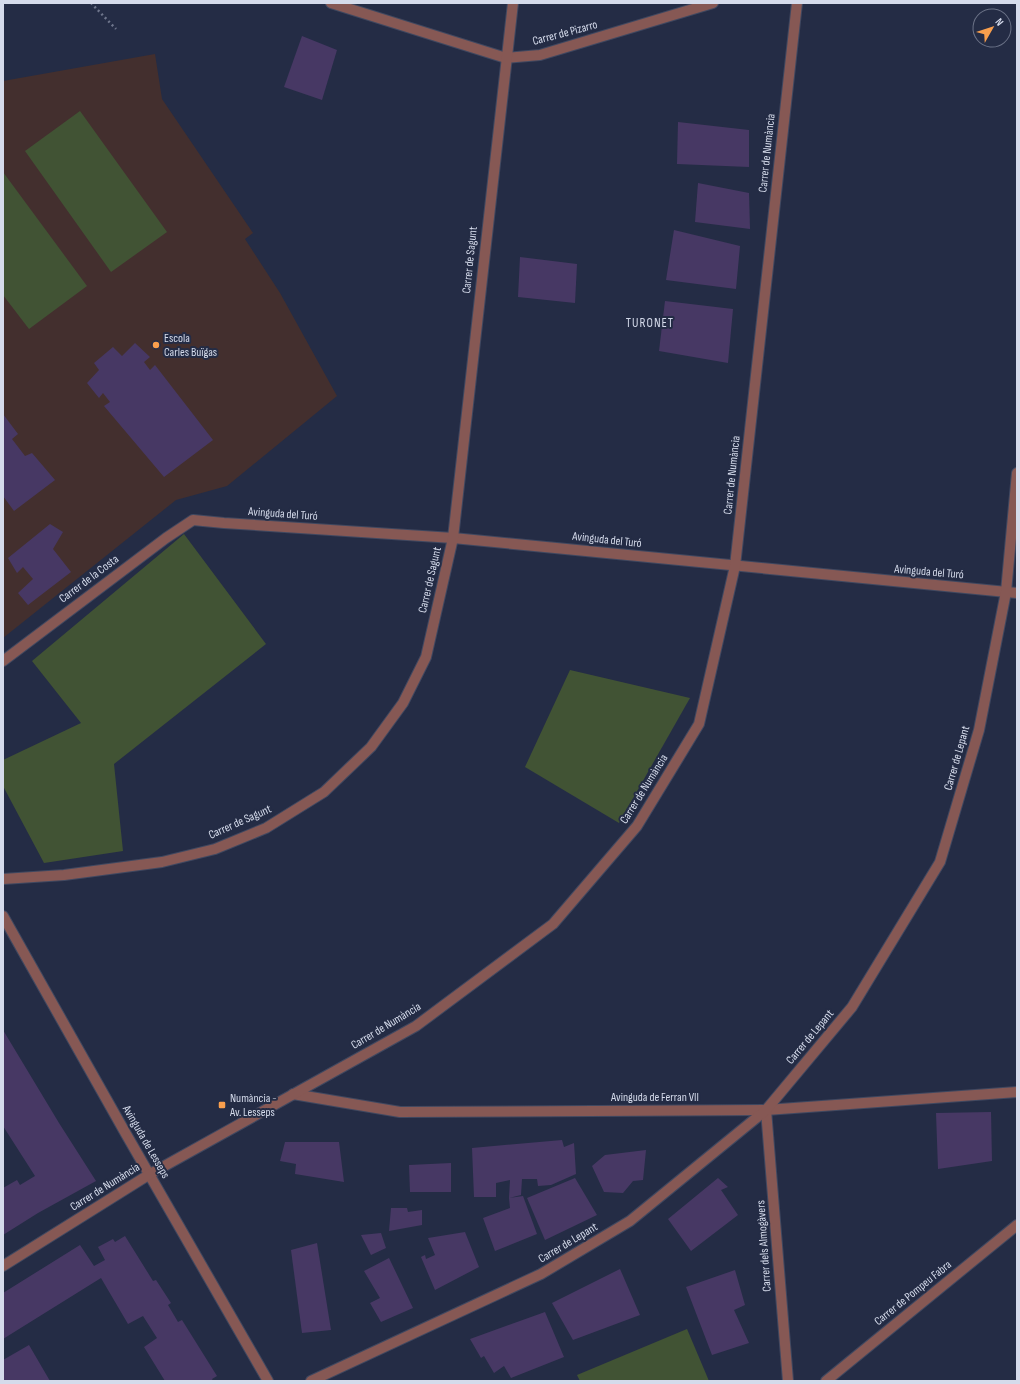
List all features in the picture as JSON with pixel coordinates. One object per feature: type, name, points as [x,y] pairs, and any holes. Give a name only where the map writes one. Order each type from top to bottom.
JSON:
[{"type":"street","name":"Carrer de Pizarro","points":[[331,3],[506,58],[540,55],[713,3]]},
{"type":"street","name":"Carrer de Sagunt","points":[[3,878],[64,875],[162,862],[216,849],[266,828],[324,792],[371,747],[403,703],[426,657],[453,538],[513,3]]},
{"type":"street","name":"Carrer de Numància","points":[[3,1266],[150,1174],[416,1026],[553,924],[637,826],[699,724],[735,566],[797,3]]},
{"type":"street","name":"Carrer de Lepant","points":[[311,1381],[541,1274],[630,1221],[766,1110],[852,1007],[940,862],[979,730],[1006,592],[1017,473]]},
{"type":"street","name":"Avinguda del Turó","points":[[193,520],[224,524],[453,538],[1017,593]]},
{"type":"street","name":"Carrer de la Costa","points":[[3,662],[166,538],[193,520]]},
{"type":"street","name":"Avinguda de Lesseps","points":[[3,916],[268,1381]]},
{"type":"street","name":"Avinguda de Ferran VII","points":[[293,1094],[400,1112],[766,1110],[1017,1092]]},
{"type":"street","name":"Carrer dels Almogàvers","points":[[766,1110],[788,1381]]},
{"type":"street","name":"Carrer de Pompeu Fabra","points":[[826,1381],[1017,1225]]},
{"type":"path","points":[[91,3],[116,29]]},
{"type":"shaded area","name":"Escola Carles Buïgas","points":[[155,54],[162,99],[253,233],[245,239],[280,293],[337,396],[227,486],[176,500],[3,638],[3,81]]},
{"type":"green space","points":[[80,111],[167,232],[111,272],[25,151]]},
{"type":"green space","points":[[3,172],[87,286],[29,329],[3,295]]},
{"type":"green space","points":[[184,534],[266,644],[114,764],[123,851],[44,863],[3,786],[3,760],[81,723],[32,661]]},
{"type":"green space","points":[[570,670],[690,698],[619,823],[525,767]]},
{"type":"green space","points":[[687,1329],[709,1381],[580,1381],[577,1375]]},
{"type":"building","points":[[302,36],[337,50],[322,100],[284,87]]},
{"type":"building","points":[[678,122],[749,130],[749,167],[677,164]]},
{"type":"building","points":[[698,183],[749,193],[750,229],[695,222]]},
{"type":"building","points":[[674,230],[740,246],[736,289],[666,280]]},
{"type":"building","points":[[520,257],[577,264],[575,303],[518,297]]},
{"type":"building","points":[[665,301],[733,309],[728,363],[659,351]]},
{"type":"building","points":[[135,343],[150,357],[144,362],[150,370],[155,365],[213,440],[164,477],[104,406],[110,402],[103,393],[99,398],[87,383],[99,370],[94,363],[113,347],[122,356]]},
{"type":"building","points":[[3,414],[18,434],[12,439],[25,456],[32,453],[55,480],[14,511],[3,496]]},
{"type":"building","points":[[50,524],[63,532],[53,549],[71,572],[28,605],[18,593],[33,579],[23,567],[17,573],[8,558]]},
{"type":"building","points":[[3,1030],[96,1181],[38,1213],[3,1235],[3,1188],[17,1180],[20,1185],[35,1176],[3,1126]]},
{"type":"building","points":[[991,1112],[992,1161],[938,1169],[936,1113]]},
{"type":"building","points":[[562,1140],[564,1147],[574,1143],[576,1174],[551,1185],[538,1186],[537,1179],[522,1179],[521,1195],[509,1198],[510,1180],[496,1183],[496,1197],[474,1197],[472,1148]]},
{"type":"building","points":[[285,1142],[339,1142],[344,1182],[295,1174],[296,1164],[280,1161]]},
{"type":"building","points":[[646,1150],[643,1180],[633,1181],[623,1193],[604,1192],[592,1166],[605,1155]]},
{"type":"building","points":[[451,1163],[451,1192],[410,1192],[409,1165]]},
{"type":"building","points":[[575,1178],[597,1215],[545,1240],[527,1198]]},
{"type":"building","points":[[718,1178],[728,1187],[721,1190],[738,1215],[691,1251],[668,1219]]},
{"type":"building","points":[[523,1196],[537,1234],[495,1251],[483,1218],[510,1208],[509,1198]]},
{"type":"building","points":[[391,1208],[407,1208],[408,1212],[422,1210],[422,1225],[389,1231]]},
{"type":"building","points":[[465,1232],[479,1267],[435,1290],[421,1257],[425,1255],[426,1259],[435,1255],[428,1238]]},
{"type":"building","points":[[381,1233],[386,1248],[371,1255],[361,1235]]},
{"type":"building","points":[[125,1236],[153,1281],[156,1280],[171,1303],[168,1305],[178,1322],[182,1320],[217,1376],[212,1379],[213,1381],[165,1381],[144,1347],[157,1338],[143,1316],[128,1324],[101,1278],[3,1339],[3,1293],[80,1245],[94,1266],[105,1260],[98,1247],[113,1239],[115,1242]]},
{"type":"building","points":[[317,1243],[331,1330],[302,1333],[291,1250]]},
{"type":"building","points":[[389,1258],[413,1308],[381,1322],[370,1303],[380,1298],[364,1271]]},
{"type":"building","points":[[620,1269],[640,1315],[573,1340],[552,1303]]},
{"type":"building","points":[[735,1270],[745,1305],[734,1310],[749,1343],[712,1355],[686,1287]]},
{"type":"building","points":[[545,1312],[564,1357],[511,1378],[504,1366],[494,1373],[484,1356],[481,1358],[470,1339]]},
{"type":"building","points":[[29,1345],[50,1381],[3,1381],[3,1360]]},
{"type":"place","name":"Escola Carles Buïgas","points":[[156,345]]},
{"type":"place","name":"Numància - Av. Lesseps","points":[[222,1105]]},
{"type":"district","name":"TURONET","points":[[650,323]]}]
